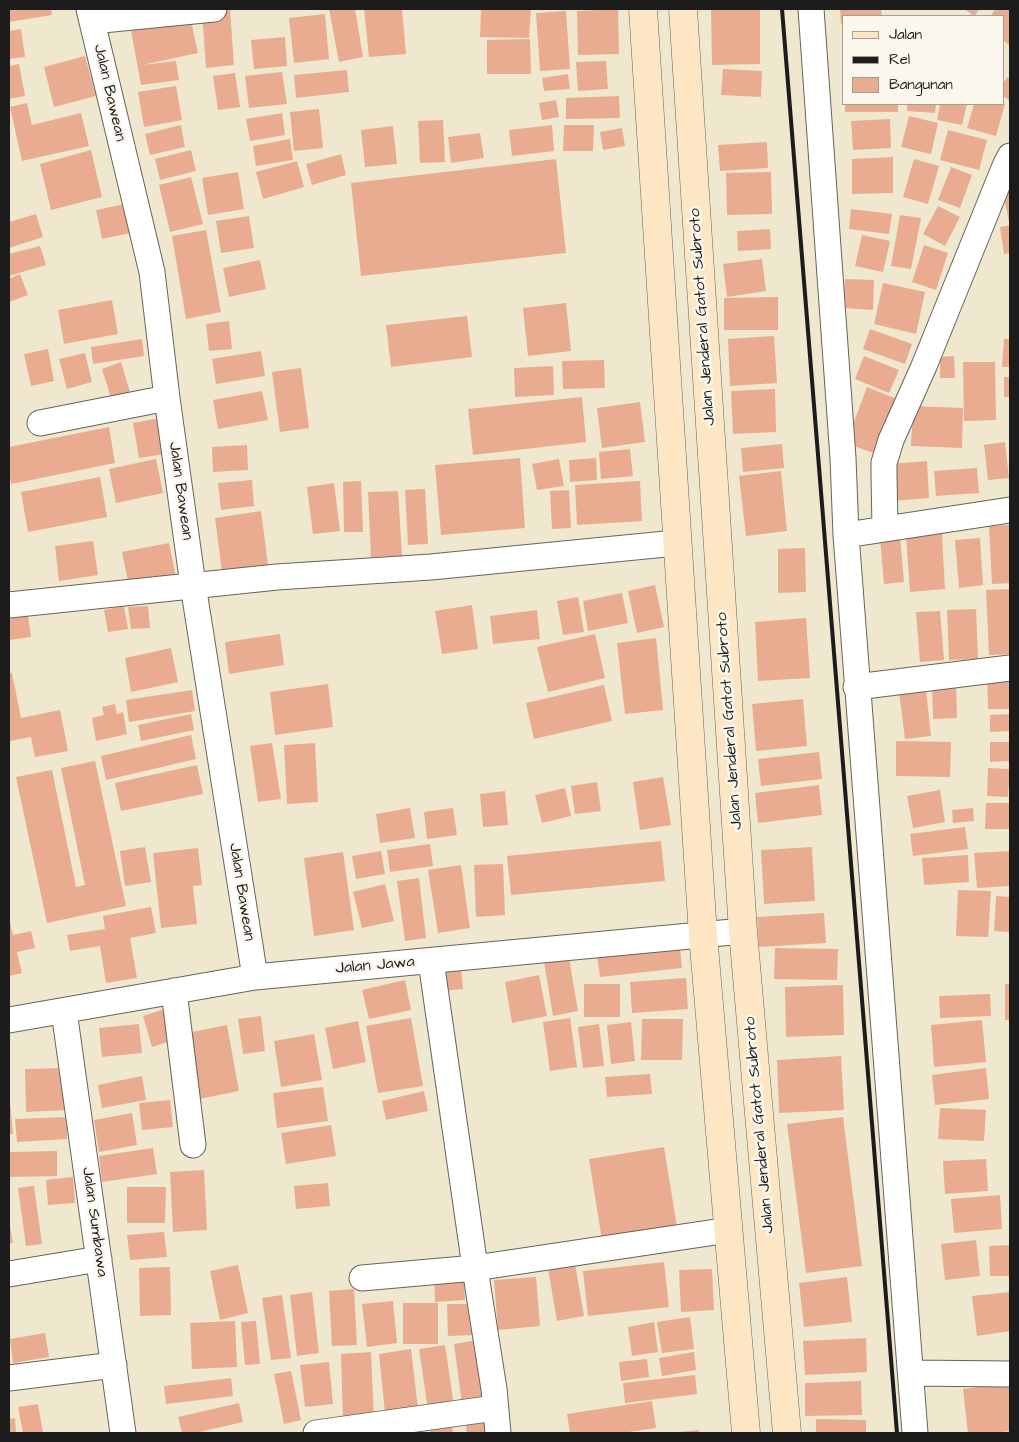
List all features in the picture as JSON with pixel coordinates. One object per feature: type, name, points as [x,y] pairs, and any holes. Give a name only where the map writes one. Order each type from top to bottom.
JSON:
[{"type":"main road","points":[[643,9],[676,543],[703,935],[746,1433]]},
{"type":"main road","name":"Jalan Jenderal Gatot Subroto","points":[[683,9],[743,931],[787,1433]]},
{"type":"street","points":[[90,15],[214,9]]},
{"type":"street","points":[[811,9],[843,458],[856,687],[915,1433]]},
{"type":"street","name":"Jalan Bawean","points":[[90,15],[152,272],[193,585],[255,977]]},
{"type":"street","points":[[885,529],[884,463],[891,440],[924,366],[1010,156]]},
{"type":"street","points":[[40,423],[167,398]]},
{"type":"street","points":[[846,535],[1010,510]]},
{"type":"street","points":[[9,605],[277,577],[431,567],[676,543]]},
{"type":"street","points":[[856,687],[1010,668]]},
{"type":"street","name":"Jalan Jawa","points":[[9,1020],[255,977],[743,931]]},
{"type":"street","points":[[431,960],[494,1390],[498,1433]]},
{"type":"street","points":[[174,991],[193,1146]]},
{"type":"street","name":"Jalan Sumbawa","points":[[64,1011],[123,1433]]},
{"type":"street","points":[[362,1278],[475,1268],[729,1230]]},
{"type":"street","points":[[9,1274],[99,1259]]},
{"type":"street","points":[[9,1378],[114,1365]]},
{"type":"street","points":[[911,1373],[1010,1374]]},
{"type":"street","points":[[316,1433],[496,1408]]},
{"type":"building","points":[[9,9],[51,9],[52,15],[9,22]]},
{"type":"building","points":[[230,9],[234,65],[206,68],[202,12]]},
{"type":"building","points":[[329,9],[355,9],[363,57],[339,62]]},
{"type":"building","points":[[364,9],[402,9],[406,54],[369,57]]},
{"type":"building","points":[[481,9],[531,9],[529,38],[480,37]]},
{"type":"building","points":[[618,9],[619,54],[578,55],[577,11]]},
{"type":"building","points":[[711,9],[760,9],[760,64],[712,65]]},
{"type":"building","points":[[840,9],[881,9],[882,15],[842,15],[841,24]]},
{"type":"building","points":[[964,9],[980,9],[973,15]]},
{"type":"building","points":[[996,9],[1010,9],[1010,46],[1004,41],[1004,15],[991,15]]},
{"type":"building","points":[[566,11],[570,69],[540,71],[536,13]]},
{"type":"building","points":[[189,12],[198,53],[142,65],[176,61],[179,80],[141,85],[130,25]]},
{"type":"building","points":[[325,14],[329,59],[294,63],[289,18]]},
{"type":"building","points":[[21,29],[25,57],[9,59],[9,31]]},
{"type":"building","points":[[285,37],[287,66],[254,69],[251,40]]},
{"type":"building","points":[[530,39],[531,74],[487,74],[487,40]]},
{"type":"building","points":[[85,56],[96,96],[54,107],[44,67]]},
{"type":"building","points":[[606,61],[608,89],[578,91],[576,62]]},
{"type":"building","points":[[19,64],[25,96],[9,99],[9,66]]},
{"type":"building","points":[[723,69],[762,71],[761,97],[721,95]]},
{"type":"building","points":[[347,70],[349,92],[296,98],[294,75]]},
{"type":"building","points":[[282,72],[287,104],[249,108],[245,76]]},
{"type":"building","points":[[235,73],[240,107],[218,110],[213,76]]},
{"type":"building","points":[[568,74],[570,89],[544,91],[542,78]]},
{"type":"building","points":[[1007,77],[1010,79],[1010,101],[1004,97],[1004,82]]},
{"type":"building","points":[[176,86],[182,120],[144,127],[138,92]]},
{"type":"building","points":[[619,96],[620,118],[566,119],[566,98]]},
{"type":"building","points":[[556,100],[559,117],[542,120],[539,103]]},
{"type":"building","points":[[27,103],[32,125],[81,113],[89,146],[22,161],[10,107]]},
{"type":"building","points":[[1005,104],[996,136],[967,128],[974,105]]},
{"type":"building","points":[[845,105],[898,105],[898,112],[845,112]]},
{"type":"building","points":[[907,105],[936,105],[935,113],[907,111]]},
{"type":"building","points":[[940,105],[967,105],[962,125],[937,120]]},
{"type":"building","points":[[319,109],[323,148],[294,151],[290,112]]},
{"type":"building","points":[[282,113],[285,135],[250,141],[246,119]]},
{"type":"building","points":[[909,116],[938,123],[931,154],[901,147]]},
{"type":"building","points":[[890,119],[891,148],[853,150],[851,121]]},
{"type":"building","points":[[443,120],[445,162],[420,163],[418,121]]},
{"type":"building","points":[[181,125],[185,147],[150,155],[145,134]]},
{"type":"building","points":[[552,125],[554,151],[512,156],[509,130]]},
{"type":"building","points":[[564,125],[594,125],[593,151],[563,151]]},
{"type":"building","points":[[393,126],[397,164],[365,167],[361,130]]},
{"type":"building","points":[[622,128],[625,146],[603,150],[600,132]]},
{"type":"building","points":[[948,130],[987,140],[979,170],[940,160]]},
{"type":"building","points":[[480,133],[484,158],[451,163],[448,137]]},
{"type":"building","points":[[290,139],[293,160],[256,166],[253,146]]},
{"type":"building","points":[[767,142],[768,168],[720,171],[718,145]]},
{"type":"building","points":[[91,150],[102,197],[51,210],[40,164]]},
{"type":"building","points":[[191,150],[196,171],[160,180],[155,159]]},
{"type":"building","points":[[341,154],[346,175],[312,185],[306,164]]},
{"type":"building","points":[[893,157],[893,193],[852,194],[852,159]]},
{"type":"building","points":[[556,159],[566,253],[361,276],[351,183]]},
{"type":"building","points":[[914,159],[939,166],[928,204],[903,197]]},
{"type":"building","points":[[297,161],[304,187],[263,199],[256,172]]},
{"type":"building","points":[[951,167],[972,175],[960,208],[938,200]]},
{"type":"building","points":[[238,172],[244,209],[208,215],[202,178]]},
{"type":"building","points":[[771,172],[772,214],[727,215],[726,173]]},
{"type":"building","points":[[191,177],[203,224],[170,232],[159,185]]},
{"type":"building","points":[[1010,186],[1010,222],[1009,222],[1002,187]]},
{"type":"building","points":[[125,204],[130,233],[102,239],[96,210]]},
{"type":"building","points":[[938,206],[960,217],[945,246],[923,234]]},
{"type":"building","points":[[851,209],[892,214],[889,234],[849,229]]},
{"type":"building","points":[[36,214],[43,237],[9,248],[9,222]]},
{"type":"building","points":[[900,215],[921,218],[911,269],[891,266]]},
{"type":"building","points":[[249,216],[254,248],[221,253],[216,221]]},
{"type":"building","points":[[1010,225],[1010,253],[1004,254],[1000,227]]},
{"type":"building","points":[[770,229],[771,249],[738,251],[737,231]]},
{"type":"building","points":[[206,230],[221,312],[186,319],[172,236]]},
{"type":"building","points":[[862,235],[890,241],[883,272],[855,266]]},
{"type":"building","points":[[924,245],[948,253],[936,290],[912,282]]},
{"type":"building","points":[[40,246],[46,265],[9,276],[9,254]]},
{"type":"building","points":[[762,259],[766,291],[727,297],[723,264]]},
{"type":"building","points":[[260,260],[266,289],[229,297],[223,268]]},
{"type":"building","points":[[20,274],[28,295],[9,302],[9,279]]},
{"type":"building","points":[[845,279],[874,280],[873,310],[843,308]]},
{"type":"building","points":[[883,283],[925,292],[916,334],[874,324]]},
{"type":"building","points":[[778,297],[778,330],[724,330],[724,298]]},
{"type":"building","points":[[112,300],[118,334],[64,344],[58,310]]},
{"type":"building","points":[[566,303],[571,351],[528,356],[523,308]]},
{"type":"building","points":[[467,316],[472,357],[391,367],[386,325]]},
{"type":"building","points":[[229,321],[232,349],[209,351],[206,324]]},
{"type":"building","points":[[870,329],[912,344],[905,364],[863,349]]},
{"type":"building","points":[[774,336],[777,383],[730,386],[728,339]]},
{"type":"building","points":[[142,339],[144,356],[93,364],[91,347]]},
{"type":"building","points":[[1004,339],[1010,339],[1010,367],[1002,367]]},
{"type":"building","points":[[48,349],[54,381],[31,386],[24,354]]},
{"type":"building","points":[[261,351],[265,376],[216,384],[212,359]]},
{"type":"building","points":[[85,353],[92,382],[67,389],[59,359]]},
{"type":"building","points":[[864,356],[899,370],[889,393],[855,379]]},
{"type":"building","points":[[954,356],[955,378],[940,378],[940,357]]},
{"type":"building","points":[[604,360],[605,388],[563,389],[562,361]]},
{"type":"building","points":[[121,362],[130,392],[111,398],[102,369]]},
{"type":"building","points":[[963,362],[995,362],[996,420],[964,421]]},
{"type":"building","points":[[553,366],[554,395],[515,397],[514,368]]},
{"type":"building","points":[[301,368],[309,428],[280,432],[272,372]]},
{"type":"building","points":[[1004,377],[1010,377],[1010,397],[1004,397]]},
{"type":"building","points":[[867,387],[899,400],[879,455],[846,443]]},
{"type":"building","points":[[775,389],[776,432],[733,434],[731,391]]},
{"type":"building","points":[[262,391],[268,420],[218,429],[213,400]]},
{"type":"building","points":[[582,397],[586,442],[473,455],[468,409]]},
{"type":"building","points":[[640,402],[645,442],[602,448],[597,408]]},
{"type":"building","points":[[913,406],[963,408],[962,448],[911,446]]},
{"type":"building","points":[[165,417],[171,453],[139,458],[133,423]]},
{"type":"building","points":[[109,427],[115,463],[11,484],[9,447]]},
{"type":"building","points":[[1005,442],[1009,478],[988,480],[984,445]]},
{"type":"building","points":[[782,444],[784,468],[743,472],[741,448]]},
{"type":"building","points":[[247,445],[248,470],[213,472],[212,447]]},
{"type":"building","points":[[630,449],[633,476],[601,479],[599,452]]},
{"type":"building","points":[[520,458],[525,528],[441,535],[435,465]]},
{"type":"building","points":[[596,458],[597,480],[570,482],[569,460]]},
{"type":"building","points":[[156,459],[163,493],[116,503],[109,469]]},
{"type":"building","points":[[559,459],[564,486],[537,490],[532,464]]},
{"type":"building","points":[[927,461],[929,498],[891,501],[889,464]]},
{"type":"building","points":[[977,468],[979,493],[936,496],[934,471]]},
{"type":"building","points":[[781,471],[787,531],[746,536],[739,476]]},
{"type":"building","points":[[100,477],[107,517],[28,532],[21,492]]},
{"type":"building","points":[[252,480],[254,506],[221,510],[218,483]]},
{"type":"building","points":[[361,481],[363,532],[344,532],[343,482]]},
{"type":"building","points":[[640,481],[642,521],[577,525],[575,485]]},
{"type":"building","points":[[334,483],[340,531],[313,534],[307,487]]},
{"type":"building","points":[[425,489],[428,544],[408,545],[405,490]]},
{"type":"building","points":[[569,490],[571,528],[552,529],[550,491]]},
{"type":"building","points":[[398,491],[402,556],[371,557],[368,492]]},
{"type":"building","points":[[261,511],[268,565],[222,572],[215,518]]},
{"type":"building","points":[[1010,525],[1010,583],[992,584],[989,526]]},
{"type":"building","points":[[942,533],[945,589],[910,592],[906,535]]},
{"type":"building","points":[[900,536],[904,582],[884,584],[880,538]]},
{"type":"building","points":[[980,538],[983,585],[959,588],[955,540]]},
{"type":"building","points":[[93,541],[98,575],[59,581],[55,546]]},
{"type":"building","points":[[169,543],[176,577],[129,586],[122,552]]},
{"type":"building","points":[[805,548],[806,592],[778,593],[778,549]]},
{"type":"building","points":[[655,585],[664,627],[637,633],[628,591]]},
{"type":"building","points":[[1010,589],[1010,654],[989,655],[986,590]]},
{"type":"building","points":[[622,593],[628,623],[588,631],[583,601]]},
{"type":"building","points":[[578,597],[584,632],[563,635],[557,601]]},
{"type":"building","points":[[472,605],[478,649],[442,654],[435,611]]},
{"type":"building","points":[[124,606],[128,629],[108,632],[104,610]]},
{"type":"building","points":[[148,606],[150,628],[131,629],[128,607]]},
{"type":"building","points":[[976,609],[978,659],[949,660],[947,610]]},
{"type":"building","points":[[537,610],[540,639],[493,644],[490,616]]},
{"type":"building","points":[[940,611],[944,660],[920,662],[916,612]]},
{"type":"building","points":[[28,616],[31,637],[9,640],[9,619]]},
{"type":"building","points":[[806,618],[810,678],[758,681],[755,622]]},
{"type":"building","points":[[280,634],[284,665],[229,674],[225,642]]},
{"type":"building","points":[[595,634],[605,678],[548,692],[537,647]]},
{"type":"building","points":[[656,638],[663,710],[625,714],[617,643]]},
{"type":"building","points":[[171,648],[178,682],[131,692],[125,658]]},
{"type":"building","points":[[9,673],[12,673],[21,718],[60,710],[68,751],[35,757],[31,737],[10,741]]},
{"type":"building","points":[[987,674],[1010,674],[1010,709],[988,709]]},
{"type":"building","points":[[925,681],[931,736],[905,739],[898,684]]},
{"type":"building","points":[[956,681],[957,718],[933,719],[932,682]]},
{"type":"building","points":[[328,684],[333,727],[275,735],[270,692]]},
{"type":"building","points":[[604,685],[612,721],[534,739],[526,703]]},
{"type":"building","points":[[192,690],[195,711],[129,722],[126,700]]},
{"type":"building","points":[[803,699],[807,746],[756,751],[752,704]]},
{"type":"building","points":[[115,704],[117,714],[123,712],[127,734],[96,741],[92,718],[104,715],[102,707]]},
{"type":"building","points":[[191,714],[194,730],[141,741],[138,725]]},
{"type":"building","points":[[1010,714],[1010,731],[990,732],[990,715]]},
{"type":"building","points":[[191,735],[196,759],[106,780],[101,756]]},
{"type":"building","points":[[896,741],[951,742],[950,777],[896,776]]},
{"type":"building","points":[[990,742],[1010,742],[1010,761],[990,762]]},
{"type":"building","points":[[272,743],[281,799],[258,802],[250,746]]},
{"type":"building","points":[[315,743],[318,802],[287,804],[284,745]]},
{"type":"building","points":[[819,752],[822,779],[761,786],[758,759]]},
{"type":"building","points":[[95,761],[126,906],[47,923],[16,777],[52,770],[76,887],[85,885],[61,768]]},
{"type":"building","points":[[197,765],[203,794],[121,811],[115,783]]},
{"type":"building","points":[[988,768],[1010,769],[1008,797],[987,796]]},
{"type":"building","points":[[663,777],[671,825],[640,830],[633,782]]},
{"type":"building","points":[[597,782],[601,811],[575,814],[571,786]]},
{"type":"building","points":[[819,785],[822,815],[758,823],[755,793]]},
{"type":"building","points":[[565,788],[571,816],[542,823],[535,795]]},
{"type":"building","points":[[940,790],[945,822],[913,828],[907,796]]},
{"type":"building","points":[[505,791],[508,825],[483,827],[480,794]]},
{"type":"building","points":[[986,803],[1010,803],[1010,829],[985,829]]},
{"type":"building","points":[[410,808],[415,838],[380,843],[376,814]]},
{"type":"building","points":[[453,808],[457,835],[427,839],[424,812]]},
{"type":"building","points":[[973,808],[974,821],[953,823],[952,810]]},
{"type":"building","points":[[965,827],[968,849],[913,856],[910,834]]},
{"type":"building","points":[[661,841],[665,881],[511,895],[507,856]]},
{"type":"building","points":[[430,844],[433,866],[390,872],[387,850]]},
{"type":"building","points":[[145,847],[151,882],[125,886],[120,851]]},
{"type":"building","points":[[812,847],[815,901],[764,904],[761,850]]},
{"type":"building","points":[[198,848],[202,885],[193,886],[197,924],[161,928],[153,853]]},
{"type":"building","points":[[381,851],[385,874],[356,879],[352,856]]},
{"type":"building","points":[[1010,851],[1010,886],[977,888],[974,853]]},
{"type":"building","points":[[343,852],[354,930],[314,936],[304,858]]},
{"type":"building","points":[[968,855],[969,882],[924,885],[922,858]]},
{"type":"building","points":[[503,864],[505,915],[476,917],[474,865]]},
{"type":"building","points":[[461,865],[470,928],[438,933],[428,870]]},
{"type":"building","points":[[419,878],[426,938],[405,941],[397,881]]},
{"type":"building","points":[[385,884],[394,921],[362,928],[353,892]]},
{"type":"building","points":[[958,890],[991,891],[988,937],[956,936]]},
{"type":"building","points":[[996,896],[1010,897],[1010,932],[994,931]]},
{"type":"building","points":[[151,907],[156,933],[130,938],[137,978],[106,983],[100,946],[70,951],[67,935],[105,929],[103,916]]},
{"type":"building","points":[[824,913],[826,943],[759,947],[757,917]]},
{"type":"building","points":[[9,919],[13,935],[31,931],[35,948],[17,952],[22,973],[9,976]]},
{"type":"building","points":[[679,938],[682,968],[600,977],[596,948]]},
{"type":"building","points":[[775,948],[838,949],[837,980],[774,979]]},
{"type":"building","points":[[569,958],[578,1011],[553,1016],[544,962]]},
{"type":"building","points":[[461,968],[463,989],[442,991],[441,969]]},
{"type":"building","points":[[539,975],[547,1016],[512,1023],[505,982]]},
{"type":"building","points":[[686,978],[688,1009],[632,1013],[630,982]]},
{"type":"building","points":[[405,980],[411,1010],[369,1019],[362,990]]},
{"type":"building","points":[[584,984],[620,984],[620,1017],[584,1017]]},
{"type":"building","points":[[1005,984],[1010,984],[1010,1020],[1005,1020]]},
{"type":"building","points":[[843,985],[844,1035],[786,1037],[785,987]]},
{"type":"building","points":[[990,994],[991,1016],[940,1018],[939,996]]},
{"type":"building","points":[[165,1009],[174,1040],[152,1047],[143,1016]]},
{"type":"building","points":[[261,1016],[265,1051],[243,1054],[238,1019]]},
{"type":"building","points":[[411,1018],[423,1086],[378,1093],[366,1026]]},
{"type":"building","points":[[570,1018],[577,1067],[550,1071],[543,1022]]},
{"type":"building","points":[[642,1019],[683,1019],[682,1060],[641,1060]]},
{"type":"building","points":[[982,1020],[986,1062],[934,1067],[931,1025]]},
{"type":"building","points":[[358,1021],[366,1062],[333,1069],[325,1028]]},
{"type":"building","points":[[631,1022],[635,1061],[611,1064],[607,1025]]},
{"type":"building","points":[[139,1024],[142,1053],[102,1057],[99,1028]]},
{"type":"building","points":[[599,1024],[604,1066],[583,1068],[578,1027]]},
{"type":"building","points":[[227,1025],[239,1091],[199,1099],[187,1033]]},
{"type":"building","points":[[314,1034],[322,1080],[281,1087],[274,1041]]},
{"type":"building","points":[[841,1056],[844,1110],[779,1113],[777,1060]]},
{"type":"building","points":[[64,1068],[66,1110],[26,1112],[25,1069]]},
{"type":"building","points":[[986,1068],[989,1099],[935,1105],[932,1075]]},
{"type":"building","points":[[650,1074],[652,1094],[607,1097],[605,1077]]},
{"type":"building","points":[[142,1076],[146,1100],[102,1108],[98,1085]]},
{"type":"building","points":[[323,1087],[328,1121],[277,1128],[273,1093]]},
{"type":"building","points":[[424,1091],[428,1111],[386,1120],[382,1101]]},
{"type":"building","points":[[170,1100],[173,1127],[142,1130],[139,1103]]},
{"type":"building","points":[[10,1102],[13,1134],[9,1134]]},
{"type":"building","points":[[940,1108],[986,1110],[984,1141],[938,1139]]},
{"type":"building","points":[[132,1113],[137,1145],[99,1152],[94,1120]]},
{"type":"building","points":[[67,1117],[67,1139],[17,1142],[15,1119]]},
{"type":"building","points":[[843,1117],[862,1266],[806,1273],[787,1124]]},
{"type":"building","points":[[331,1125],[336,1156],[286,1164],[281,1133]]},
{"type":"building","points":[[664,1147],[677,1227],[602,1240],[589,1159]]},
{"type":"building","points":[[153,1148],[157,1174],[102,1182],[99,1156]]},
{"type":"building","points":[[57,1151],[57,1176],[9,1177],[9,1152]]},
{"type":"building","points":[[986,1159],[988,1191],[945,1194],[943,1161]]},
{"type":"building","points":[[204,1170],[207,1230],[173,1232],[170,1172]]},
{"type":"building","points":[[73,1177],[75,1203],[48,1205],[46,1180]]},
{"type":"building","points":[[328,1183],[330,1206],[296,1209],[294,1186]]},
{"type":"building","points":[[34,1186],[42,1244],[26,1246],[18,1188]]},
{"type":"building","points":[[127,1187],[166,1187],[165,1223],[127,1223]]},
{"type":"building","points":[[1000,1195],[1002,1229],[954,1233],[951,1199]]},
{"type":"building","points":[[9,1221],[13,1243],[9,1243]]},
{"type":"building","points":[[164,1232],[167,1257],[130,1260],[127,1235]]},
{"type":"building","points":[[976,1240],[980,1276],[945,1280],[941,1244]]},
{"type":"building","points":[[1010,1245],[1010,1276],[990,1276],[989,1246]]},
{"type":"building","points":[[574,1258],[584,1316],[557,1321],[547,1263]]},
{"type":"building","points":[[664,1262],[669,1307],[588,1316],[583,1271]]},
{"type":"building","points":[[238,1265],[248,1313],[220,1320],[210,1271]]},
{"type":"building","points":[[170,1267],[171,1315],[140,1316],[139,1268]]},
{"type":"building","points":[[712,1269],[714,1310],[681,1312],[679,1270]]},
{"type":"building","points":[[463,1270],[465,1300],[435,1302],[434,1272]]},
{"type":"building","points":[[536,1277],[540,1326],[498,1330],[494,1280]]},
{"type":"building","points":[[847,1277],[852,1322],[804,1327],[799,1283]]},
{"type":"building","points":[[354,1289],[357,1345],[332,1346],[329,1291]]},
{"type":"building","points":[[312,1292],[319,1353],[297,1356],[290,1295]]},
{"type":"building","points":[[1010,1292],[1010,1331],[977,1336],[972,1296]]},
{"type":"building","points":[[282,1295],[291,1358],[271,1360],[262,1298]]},
{"type":"building","points":[[393,1301],[397,1343],[367,1347],[362,1304]]},
{"type":"building","points":[[403,1303],[438,1303],[438,1344],[403,1344]]},
{"type":"building","points":[[447,1304],[475,1304],[476,1335],[448,1336]]},
{"type":"building","points":[[690,1317],[694,1349],[662,1353],[657,1322]]},
{"type":"building","points":[[235,1321],[237,1367],[192,1369],[190,1323]]},
{"type":"building","points":[[256,1321],[260,1364],[245,1365],[241,1322]]},
{"type":"building","points":[[654,1322],[658,1352],[632,1356],[628,1327]]},
{"type":"building","points":[[45,1333],[49,1357],[13,1363],[10,1339]]},
{"type":"building","points":[[866,1338],[867,1372],[805,1375],[803,1341]]},
{"type":"building","points":[[477,1340],[486,1400],[462,1404],[454,1344]]},
{"type":"building","points":[[445,1345],[454,1406],[428,1410],[419,1349]]},
{"type":"building","points":[[411,1349],[418,1409],[385,1413],[379,1354]]},
{"type":"building","points":[[371,1352],[374,1419],[343,1420],[341,1354]]},
{"type":"building","points":[[694,1352],[696,1370],[662,1376],[659,1358]]},
{"type":"building","points":[[647,1359],[649,1377],[621,1381],[619,1362]]},
{"type":"building","points":[[329,1362],[333,1404],[305,1407],[300,1365]]},
{"type":"building","points":[[291,1371],[301,1420],[284,1424],[274,1374]]},
{"type":"building","points":[[695,1375],[697,1394],[625,1403],[623,1383]]},
{"type":"building","points":[[231,1378],[233,1396],[166,1404],[164,1386]]},
{"type":"building","points":[[861,1381],[862,1415],[805,1416],[805,1383]]},
{"type":"building","points":[[1010,1383],[1010,1431],[968,1433],[963,1389]]},
{"type":"building","points":[[652,1401],[656,1428],[622,1433],[570,1433],[567,1414]]},
{"type":"building","points":[[239,1403],[243,1422],[195,1433],[182,1433],[178,1417]]},
{"type":"building","points":[[38,1404],[43,1433],[23,1433],[18,1407]]},
{"type":"building","points":[[490,1414],[492,1433],[467,1433],[465,1418]]},
{"type":"building","points":[[15,1418],[16,1433],[9,1433],[9,1419]]},
{"type":"building","points":[[451,1419],[453,1433],[431,1433],[430,1422]]},
{"type":"building","points":[[816,1419],[866,1420],[866,1433],[816,1433]]},
{"type":"building","points":[[699,1430],[699,1433],[679,1433],[679,1432]]},
{"type":"railway","points":[[782,9],[897,1433]]}]
